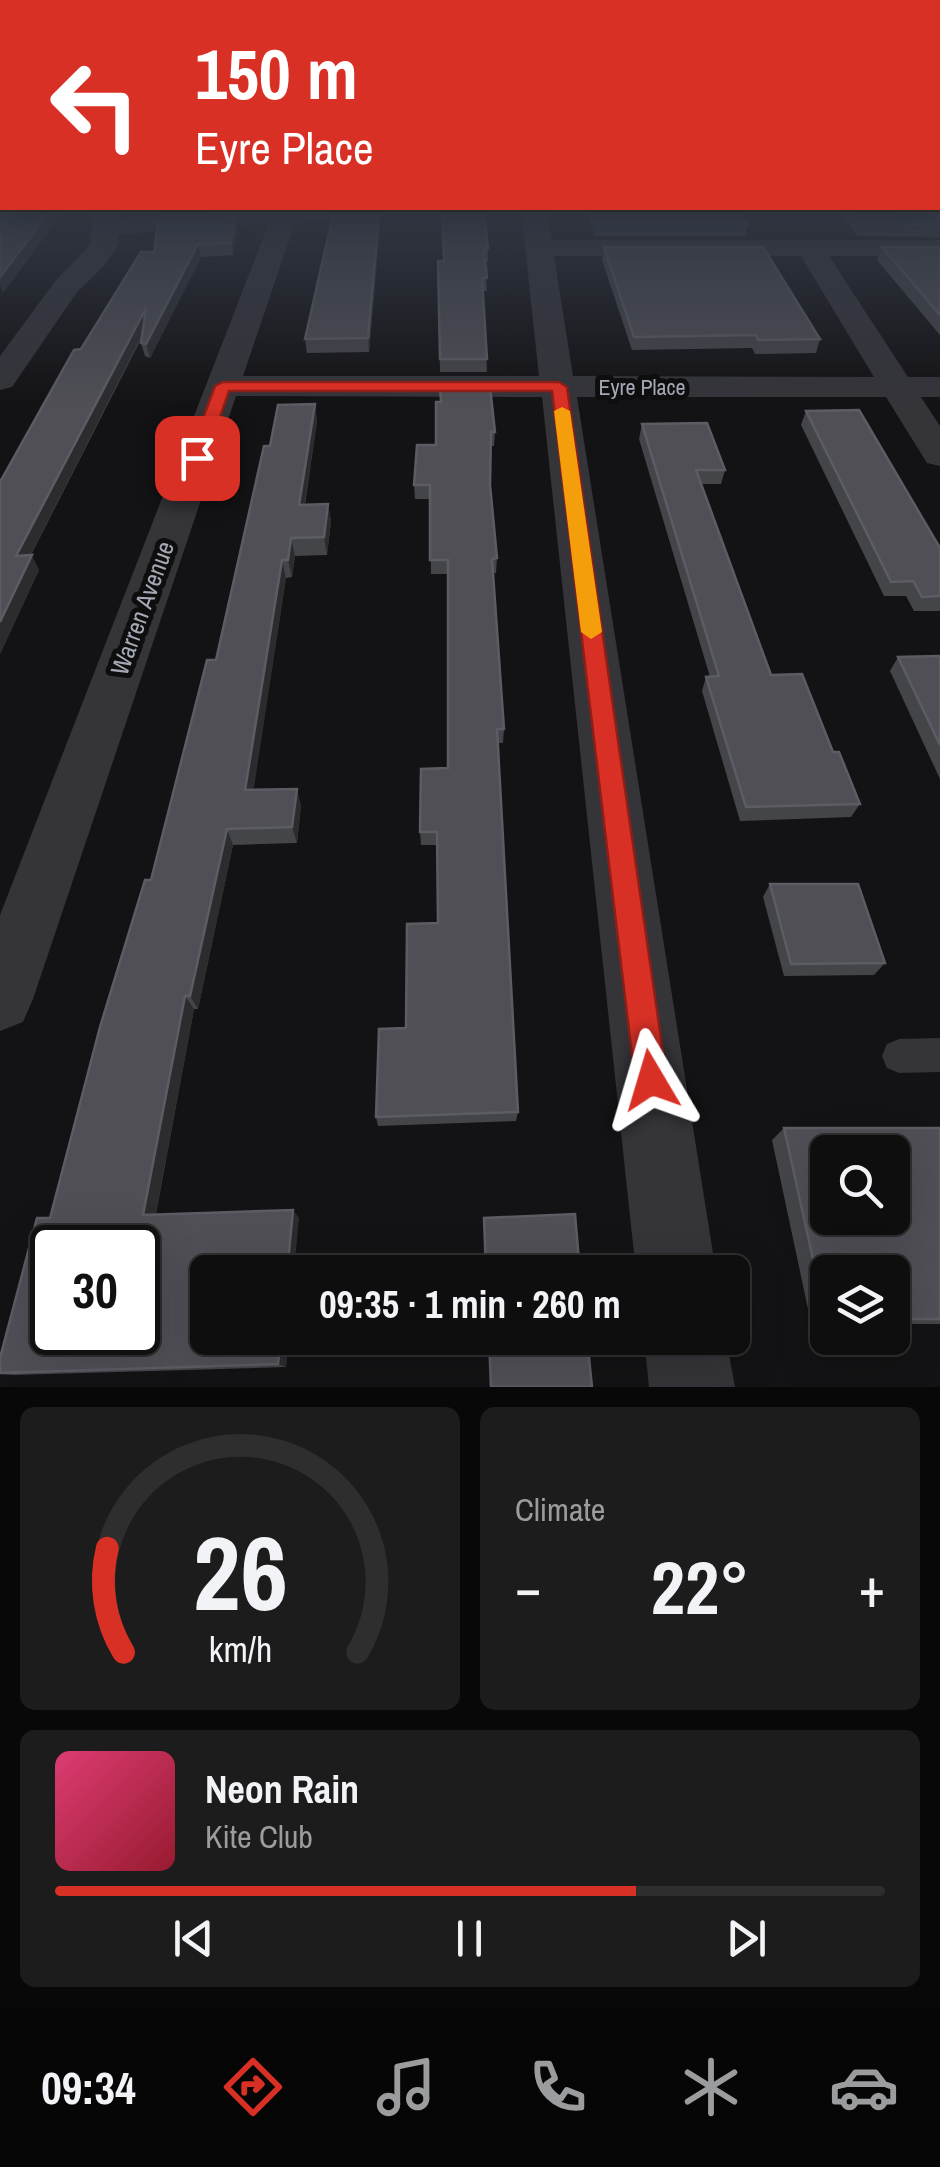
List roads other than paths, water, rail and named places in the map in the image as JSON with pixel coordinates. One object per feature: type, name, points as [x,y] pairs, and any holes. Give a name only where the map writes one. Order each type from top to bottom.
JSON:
[{"type":"street","points":[[0,380],[66,286],[80,274]]},
{"type":"street","name":"Warren Avenue","points":[[0,999],[263,274]]},
{"type":"street","points":[[544,274],[674,1255]]},
{"type":"street","points":[[826,274],[940,455]]},
{"type":"street","name":"Eyre Place","points":[[223,386],[940,387]]},
{"type":"street","points":[[687,1355],[692,1387]]},
{"type":"lane","points":[[898,1056],[940,1055]]}]
